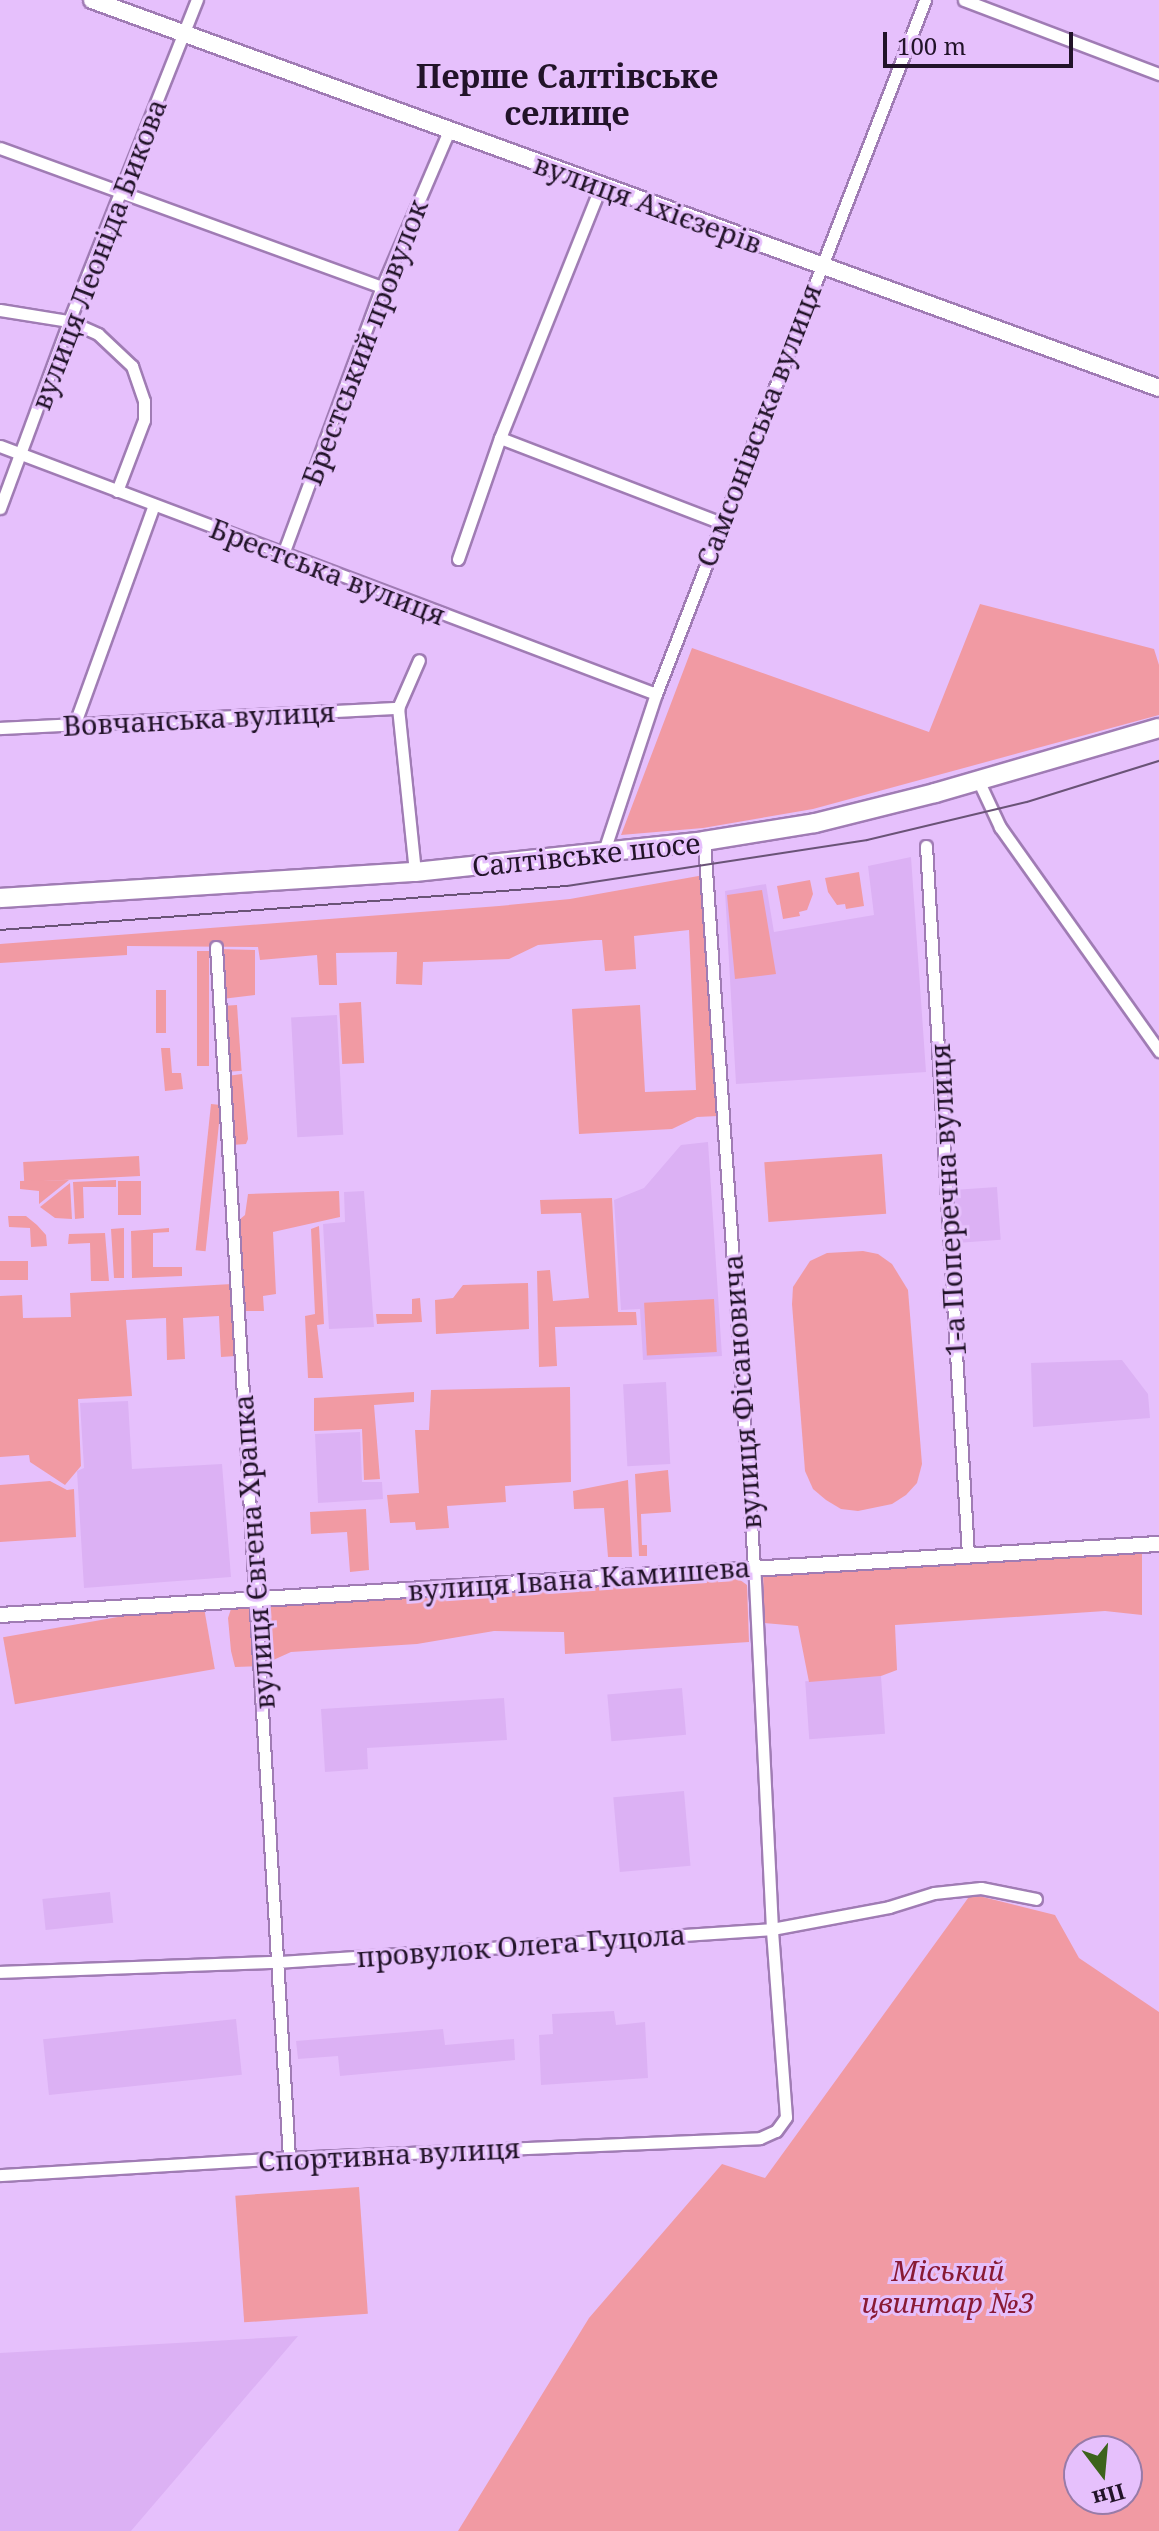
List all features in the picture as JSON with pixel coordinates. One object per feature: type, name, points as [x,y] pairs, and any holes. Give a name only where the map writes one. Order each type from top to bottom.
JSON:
[{"type":"main road","name":"вулиця Ахієзерів","points":[[92,0],[1159,388]]},
{"type":"main road","name":"Салтівське шосе","points":[[0,898],[415,872],[704,841],[815,823],[979,782],[1159,728]]},
{"type":"street","name":"вулиця Леоніда Бикова","points":[[0,508],[69,321],[197,0]]},
{"type":"street","name":"Самсонівська вулиця","points":[[603,854],[656,694],[819,265],[925,0]]},
{"type":"street","points":[[964,0],[1159,74]]},
{"type":"street","name":"Брестський провулок","points":[[283,554],[382,287],[449,131]]},
{"type":"street","points":[[0,148],[382,287]]},
{"type":"street","points":[[458,559],[500,438],[601,186]]},
{"type":"street","points":[[0,310],[69,321],[98,334],[132,366],[144,401],[144,420],[117,491]]},
{"type":"street","points":[[500,438],[721,523]]},
{"type":"street","name":"Брестська вулиця","points":[[0,446],[656,694]]},
{"type":"street","points":[[75,723],[154,505]]},
{"type":"street","points":[[415,872],[398,708],[419,660]]},
{"type":"street","name":"Вовчанська вулиця","points":[[0,728],[398,708]]},
{"type":"street","points":[[979,782],[1000,827],[1159,1051]]},
{"type":"street","name":"вулиця Фісановича","points":[[704,841],[754,1567],[772,1929],[786,2117],[776,2131]]},
{"type":"street","name":"1-а Поперечна вулиця","points":[[926,846],[968,1555]]},
{"type":"street","name":"вулиця Євгена Храпка","points":[[216,947],[289,2158]]},
{"type":"street","name":"вулиця Івана Камишева","points":[[0,1615],[1159,1544]]},
{"type":"street","name":"провулок Олега Гуцола","points":[[0,1972],[278,1962],[772,1929],[889,1907],[950,1891],[981,1888],[1036,1899]]},
{"type":"street","name":"Спортивна вулиця","points":[[0,2175],[289,2158],[760,2138],[776,2131]]},
{"type":"shaded area","points":[[911,857],[926,1072],[736,1084],[725,891],[766,884],[774,932],[874,915],[868,866]]},
{"type":"shaded area","points":[[337,1015],[343,1135],[297,1137],[291,1017]]},
{"type":"shaded area","points":[[708,1142],[722,1356],[643,1360],[640,1309],[621,1310],[614,1200],[644,1188],[681,1145]]},
{"type":"shaded area","points":[[997,1187],[1001,1240],[957,1243],[953,1190]]},
{"type":"shaded area","points":[[364,1191],[374,1327],[329,1329],[323,1224],[345,1222],[344,1192]]},
{"type":"shaded area","points":[[1122,1360],[1148,1394],[1150,1418],[1033,1427],[1031,1363]]},
{"type":"shaded area","points":[[666,1382],[670,1464],[627,1466],[623,1384]]},
{"type":"shaded area","points":[[128,1401],[132,1469],[222,1464],[231,1577],[84,1588],[77,1471],[84,1468],[80,1403]]},
{"type":"shaded area","points":[[360,1432],[362,1482],[382,1482],[383,1499],[318,1503],[315,1434]]},
{"type":"shaded area","points":[[881,1676],[885,1734],[809,1739],[805,1681]]},
{"type":"shaded area","points":[[682,1688],[686,1735],[611,1741],[607,1695]]},
{"type":"shaded area","points":[[504,1698],[507,1740],[367,1748],[368,1769],[325,1772],[321,1709]]},
{"type":"shaded area","points":[[684,1791],[691,1866],[620,1872],[613,1797]]},
{"type":"shaded area","points":[[110,1892],[113,1923],[46,1930],[42,1899]]},
{"type":"shaded area","points":[[614,2011],[616,2025],[645,2022],[648,2078],[541,2085],[539,2035],[553,2034],[552,2014]]},
{"type":"shaded area","points":[[236,2019],[242,2075],[49,2095],[43,2039]]},
{"type":"shaded area","points":[[443,2029],[445,2045],[514,2039],[515,2060],[340,2076],[338,2056],[298,2059],[296,2041]]},
{"type":"shaded area","points":[[298,2336],[131,2531],[0,2531],[0,2353]]},
{"type":"green space","points":[[980,604],[1154,649],[1159,665],[1159,715],[813,809],[703,828],[621,835],[692,648],[929,732]]},
{"type":"green space","points":[[859,872],[864,906],[846,909],[845,904],[837,905],[828,892],[825,878]]},
{"type":"green space","points":[[704,875],[718,1116],[697,1117],[672,1129],[579,1134],[572,1009],[640,1005],[645,1092],[696,1090],[689,930],[634,936],[636,969],[605,971],[602,940],[595,940],[538,945],[509,959],[423,962],[422,985],[396,984],[397,952],[336,953],[337,985],[319,985],[317,955],[260,960],[258,947],[127,946],[127,955],[0,963],[0,944],[499,906],[570,899]]},
{"type":"green space","points":[[810,880],[813,894],[807,910],[799,912],[800,916],[783,919],[777,886]]},
{"type":"green space","points":[[762,890],[776,974],[735,979],[727,895]]},
{"type":"green space","points":[[218,949],[255,950],[255,995],[222,999]]},
{"type":"green space","points":[[197,951],[209,951],[209,1066],[197,1066]]},
{"type":"green space","points":[[156,990],[166,990],[166,1033],[156,1033]]},
{"type":"green space","points":[[361,1002],[364,1063],[342,1064],[339,1003]]},
{"type":"green space","points":[[237,1005],[242,1071],[226,1072],[221,1006]]},
{"type":"green space","points":[[161,1048],[170,1048],[172,1073],[181,1073],[183,1089],[165,1091]]},
{"type":"green space","points":[[242,1074],[248,1139],[246,1144],[231,1145],[227,1076]]},
{"type":"green space","points":[[211,1104],[221,1105],[206,1251],[196,1250]]},
{"type":"green space","points":[[882,1154],[886,1214],[768,1222],[764,1162]]},
{"type":"green space","points":[[139,1156],[140,1176],[24,1182],[23,1162]]},
{"type":"green space","points":[[69,1180],[39,1204],[39,1191],[20,1189],[20,1181]]},
{"type":"green space","points":[[116,1180],[116,1187],[83,1187],[84,1218],[75,1219],[73,1182]]},
{"type":"green space","points":[[118,1181],[141,1181],[141,1215],[118,1215]]},
{"type":"green space","points":[[70,1183],[72,1219],[55,1218],[40,1207]]},
{"type":"green space","points":[[339,1191],[340,1217],[273,1232],[276,1294],[263,1296],[264,1311],[243,1311],[239,1220],[245,1215],[248,1194]]},
{"type":"green space","points":[[612,1198],[618,1312],[636,1312],[637,1325],[555,1327],[557,1366],[539,1367],[537,1271],[550,1270],[553,1301],[589,1298],[581,1213],[541,1214],[540,1200]]},
{"type":"green space","points":[[8,1216],[26,1216],[46,1235],[47,1246],[31,1247],[30,1228],[9,1227]]},
{"type":"green space","points":[[319,1226],[324,1324],[317,1325],[323,1378],[308,1378],[305,1316],[315,1314],[311,1229]]},
{"type":"green space","points":[[124,1228],[124,1278],[114,1278],[111,1229]]},
{"type":"green space","points":[[169,1228],[169,1232],[153,1233],[153,1267],[182,1267],[182,1276],[132,1278],[131,1231]]},
{"type":"green space","points":[[105,1233],[109,1281],[91,1281],[90,1243],[68,1244],[69,1234]]},
{"type":"green space","points":[[863,1251],[878,1254],[892,1264],[908,1290],[922,1464],[917,1483],[906,1495],[892,1504],[858,1511],[841,1509],[826,1500],[813,1489],[805,1471],[792,1304],[793,1287],[810,1261],[827,1253]]},
{"type":"green space","points":[[0,1261],[28,1261],[28,1280],[0,1280]]},
{"type":"green space","points":[[528,1283],[529,1329],[436,1334],[435,1300],[453,1298],[463,1285]]},
{"type":"green space","points":[[232,1284],[236,1356],[221,1357],[219,1316],[183,1318],[185,1359],[167,1360],[166,1318],[126,1320],[132,1396],[78,1399],[81,1466],[65,1485],[30,1462],[29,1455],[0,1457],[0,1296],[22,1295],[23,1318],[71,1317],[70,1293]]},
{"type":"green space","points":[[420,1298],[422,1322],[377,1324],[376,1314],[412,1314],[412,1299]]},
{"type":"green space","points":[[714,1299],[717,1352],[647,1356],[644,1303]]},
{"type":"green space","points":[[570,1387],[571,1482],[505,1486],[506,1502],[447,1506],[449,1528],[416,1530],[415,1522],[390,1523],[387,1495],[419,1493],[415,1430],[429,1430],[431,1390]]},
{"type":"green space","points":[[414,1392],[414,1402],[374,1405],[380,1479],[364,1480],[362,1429],[314,1431],[314,1398]]},
{"type":"green space","points":[[668,1470],[671,1512],[641,1514],[642,1545],[647,1545],[647,1556],[639,1556],[635,1474]]},
{"type":"green space","points":[[628,1480],[632,1557],[608,1557],[604,1508],[574,1509],[573,1491]]},
{"type":"green space","points":[[50,1481],[67,1490],[74,1489],[76,1537],[0,1542],[0,1485]]},
{"type":"green space","points":[[366,1509],[369,1570],[350,1572],[347,1532],[311,1534],[310,1512]]},
{"type":"green space","points":[[1142,1545],[1142,1615],[1105,1611],[895,1625],[897,1670],[881,1676],[809,1682],[798,1626],[764,1623],[763,1566]]},
{"type":"green space","points":[[736,1577],[747,1585],[749,1642],[565,1654],[564,1632],[494,1631],[417,1644],[291,1652],[260,1666],[235,1667],[231,1651],[228,1618],[234,1600]]},
{"type":"green space","points":[[203,1602],[215,1669],[15,1704],[3,1637]]},
{"type":"green space","name":"Міський цвинтар №3","points":[[971,1894],[1055,1915],[1079,1958],[1159,2012],[1159,2531],[458,2531],[589,2318],[722,2164],[765,2178]]},
{"type":"green space","points":[[359,2187],[368,2314],[244,2322],[235,2196]]},
{"type":"tram line","points":[[0,930],[567,886],[867,840],[1027,802],[1159,761]]},
{"type":"district","name":"Перше Салтівське селище","points":[[567,96]]}]
